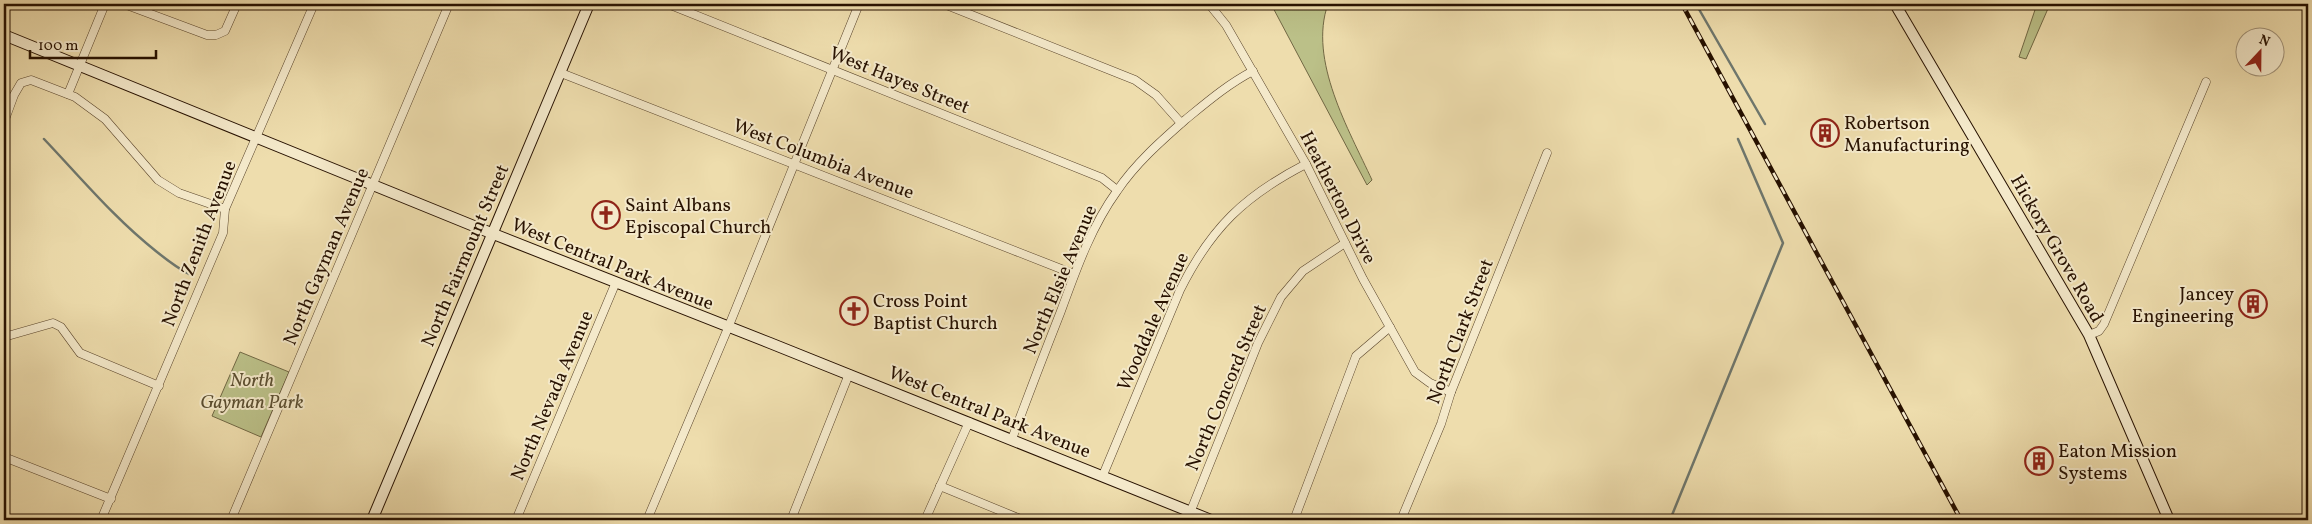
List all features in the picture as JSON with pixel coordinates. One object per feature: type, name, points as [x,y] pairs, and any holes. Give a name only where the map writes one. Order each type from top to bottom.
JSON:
[{"type":"street","points":[[68,94],[105,4]]},
{"type":"street","points":[[124,4],[201,34],[216,35],[226,31],[237,4]]},
{"type":"street","name":"North Zenith Avenue","points":[[101,520],[160,386],[223,233],[225,209],[314,4]]},
{"type":"street","name":"North Gayman Avenue","points":[[231,520],[449,4]]},
{"type":"street","name":"North Fairmount Street","points":[[372,520],[491,233],[589,4]]},
{"type":"street","name":"West Hayes Street","points":[[668,4],[1102,178],[1117,190]]},
{"type":"street","points":[[647,520],[728,328],[859,4]]},
{"type":"street","points":[[944,4],[1134,80],[1156,94],[1181,123]]},
{"type":"street","name":"Heatherton Drive","points":[[1209,4],[1226,25],[1306,164],[1345,243],[1414,372],[1430,383],[1451,392]]},
{"type":"street","name":"Hickory Grove Road","points":[[1895,4],[2089,335],[2169,520]]},
{"type":"street","name":"West Central Park Avenue","points":[[4,34],[491,233],[728,328],[849,374],[1211,520]]},
{"type":"street","name":"North Elsie Avenue","points":[[1012,439],[1074,274],[1089,239],[1117,190],[1130,174],[1181,123],[1236,79],[1253,72]]},
{"type":"street","name":"West Columbia Avenue","points":[[561,73],[1074,274]]},
{"type":"street","points":[[4,122],[14,94],[22,83],[31,80],[68,94],[91,107],[105,119],[158,180],[179,193],[225,209]]},
{"type":"street","points":[[2089,335],[2099,331],[2104,324],[2206,82]]},
{"type":"street","name":"North Clark Street","points":[[1401,520],[1441,424],[1451,392],[1546,152]]},
{"type":"street","name":"Wooddale Avenue","points":[[1104,476],[1176,299],[1194,262],[1212,236],[1238,207],[1280,177],[1306,164]]},
{"type":"street","name":"North Concord Street","points":[[1190,513],[1258,343],[1281,297],[1303,271],[1345,243]]},
{"type":"street","name":"North Nevada Avenue","points":[[516,520],[616,282]]},
{"type":"street","points":[[4,337],[53,323],[61,327],[80,353],[160,386]]},
{"type":"street","points":[[1294,520],[1356,356],[1390,328]]},
{"type":"street","points":[[792,520],[849,374]]},
{"type":"street","points":[[925,520],[969,422]]},
{"type":"street","points":[[4,457],[111,499]]},
{"type":"street","points":[[940,486],[1023,520]]},
{"type":"green space","points":[[1271,4],[1328,4],[1323,26],[1323,48],[1327,71],[1343,117],[1372,180],[1367,185]]},
{"type":"green space","points":[[2037,4],[2050,4],[2026,59],[2019,57]]},
{"type":"green space","name":"North Gayman Park","points":[[240,352],[289,372],[261,437],[212,416]]},
{"type":"waterway","points":[[1696,4],[1765,124]]},
{"type":"waterway","points":[[44,139],[127,226],[176,267],[189,274]]},
{"type":"waterway","points":[[1670,520],[1783,243],[1738,139]]},
{"type":"railway","points":[[1682,4],[1961,520]]},
{"type":"place","name":"Robertson Manufacturing","points":[[1825,133]]},
{"type":"place","name":"Saint Albans Episcopal Church","points":[[606,215]]},
{"type":"place","name":"Jancey Engineering","points":[[2253,304]]},
{"type":"place","name":"Cross Point Baptist Church","points":[[854,311]]},
{"type":"place","name":"Eaton Mission Systems","points":[[2039,461]]}]
